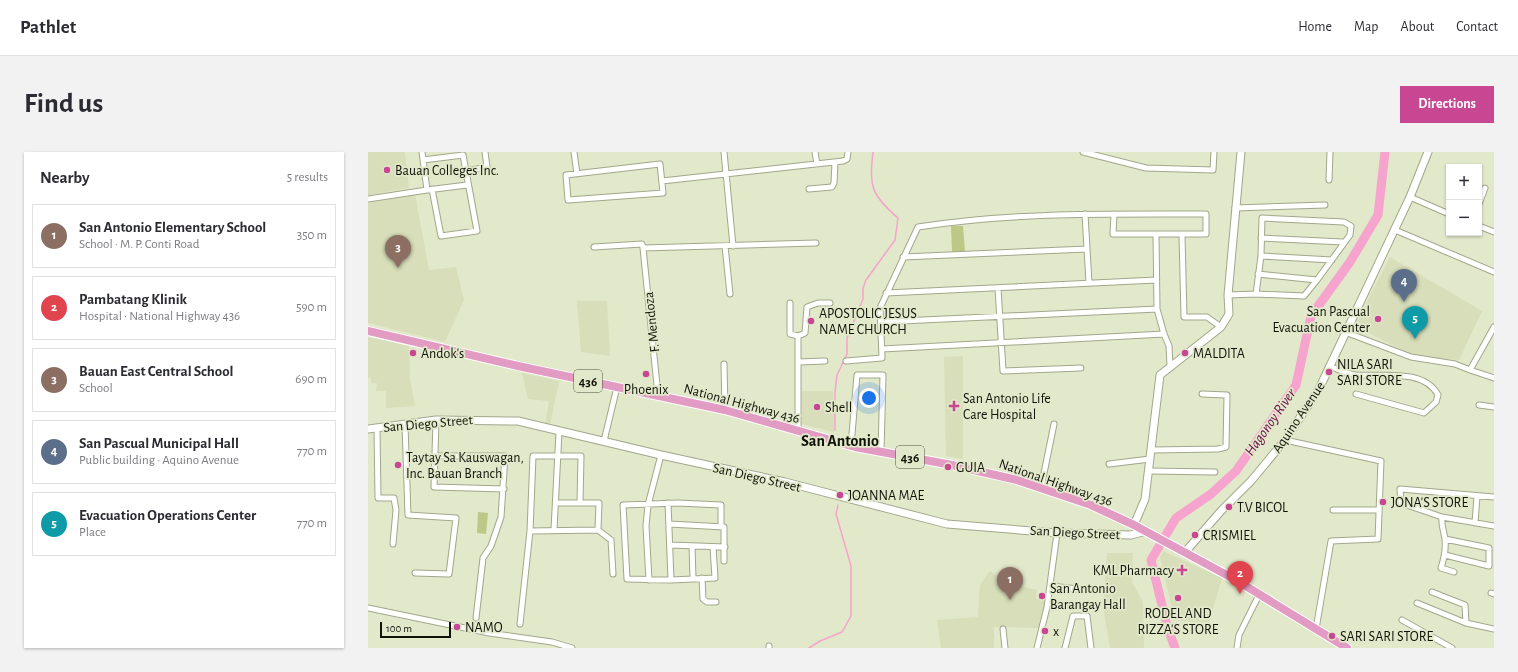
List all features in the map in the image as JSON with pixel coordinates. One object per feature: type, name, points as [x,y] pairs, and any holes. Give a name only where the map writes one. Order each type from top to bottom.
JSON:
[{"type":"main road","name":"National Highway 436","points":[[368,331],[518,366],[725,410],[852,446],[952,465],[1017,480],[1042,488],[1134,524],[1186,551],[1348,648]]},
{"type":"street","points":[[422,152],[423,160],[441,236],[477,231],[467,185],[467,171],[463,154],[423,160]]},
{"type":"street","points":[[467,171],[487,167],[485,152]]},
{"type":"street","points":[[574,152],[577,174]]},
{"type":"street","points":[[724,152],[733,246]]},
{"type":"street","points":[[816,152],[818,164]]},
{"type":"street","points":[[662,181],[835,162],[847,159],[848,152]]},
{"type":"street","points":[[1082,152],[1090,152],[1146,168],[1213,170],[1214,152]]},
{"type":"street","points":[[1134,524],[1145,499],[1160,375],[1221,328],[1229,314],[1228,295],[1241,152]]},
{"type":"street","points":[[1329,180],[1330,152]]},
{"type":"street","name":"Aquino Avenue","points":[[1186,551],[1221,511],[1251,481],[1285,440],[1319,389],[1395,230],[1428,152]]},
{"type":"street","points":[[809,189],[832,187],[834,183],[835,162]]},
{"type":"street","points":[[660,164],[662,193],[568,200],[566,175],[577,174],[660,164]]},
{"type":"street","points":[[368,199],[467,185]]},
{"type":"street","points":[[1480,200],[1485,188]]},
{"type":"street","points":[[1410,197],[1446,213]]},
{"type":"street","points":[[1235,208],[1325,205]]},
{"type":"street","points":[[1256,294],[1261,256],[1262,218],[1264,207]]},
{"type":"street","points":[[1085,214],[1089,283]]},
{"type":"street","points":[[846,361],[882,358],[880,308],[902,257],[918,227],[957,222],[1085,214],[1114,214],[1206,214],[1206,234],[1113,234],[1114,214]]},
{"type":"street","points":[[1228,295],[1256,294],[1304,296],[1332,260],[1343,242],[1350,235],[1351,226],[1344,222],[1262,218]]},
{"type":"street","points":[[1482,227],[1494,232]]},
{"type":"street","points":[[1395,230],[1494,272]]},
{"type":"street","points":[[1156,235],[1156,280],[1158,309],[1168,346],[1170,366]]},
{"type":"street","points":[[1182,235],[1184,317],[1206,317],[1221,328]]},
{"type":"street","points":[[1261,238],[1343,242]]},
{"type":"street","points":[[594,247],[642,244],[643,248],[816,243]]},
{"type":"street","points":[[725,246],[730,294]]},
{"type":"street","name":"F. Mendoza","points":[[643,248],[658,395]]},
{"type":"street","points":[[902,257],[1087,249]]},
{"type":"street","points":[[1261,256],[1332,260]]},
{"type":"street","points":[[1258,274],[1317,280]]},
{"type":"street","points":[[886,294],[1156,280]]},
{"type":"street","points":[[998,288],[1003,371],[1081,368]]},
{"type":"street","points":[[790,303],[790,334],[798,336],[805,332],[807,307],[818,303],[830,303]]},
{"type":"street","points":[[881,322],[1158,309]]},
{"type":"street","points":[[1470,370],[1494,327]]},
{"type":"street","points":[[1345,332],[1412,357],[1455,364],[1494,378]]},
{"type":"street","points":[[882,349],[1164,334]]},
{"type":"street","points":[[798,336],[798,431]]},
{"type":"street","points":[[798,362],[825,362]]},
{"type":"street","points":[[724,364],[725,410]]},
{"type":"street","points":[[1329,366],[1352,374],[1394,374],[1427,382],[1438,395],[1436,402],[1424,413],[1356,394]]},
{"type":"street","points":[[852,446],[857,375],[883,375],[881,452]]},
{"type":"street","points":[[604,441],[617,387]]},
{"type":"street","points":[[1152,450],[1218,449],[1226,447],[1227,395],[1202,394]]},
{"type":"street","points":[[1479,404],[1494,407]]},
{"type":"street","points":[[436,420],[434,487],[504,489]]},
{"type":"street","name":"San Diego Street","points":[[368,429],[436,420],[518,421],[559,432],[785,482],[947,524],[1057,532],[1131,535],[1146,531]]},
{"type":"street","points":[[405,424],[408,515],[456,518],[449,574],[415,573]]},
{"type":"street","points":[[1042,488],[1054,424]]},
{"type":"street","points":[[377,428],[378,498],[394,498],[396,510],[392,544]]},
{"type":"street","points":[[554,530],[557,503],[559,432]]},
{"type":"street","points":[[1285,440],[1381,461],[1378,539],[1331,541],[1316,629]]},
{"type":"street","points":[[649,580],[646,526],[648,505],[661,455]]},
{"type":"street","points":[[434,456],[505,456],[501,517],[491,546],[483,558],[476,618]]},
{"type":"street","points":[[520,624],[530,531],[533,456],[581,456],[580,503]]},
{"type":"street","points":[[1109,464],[1150,459]]},
{"type":"street","points":[[1149,471],[1215,472]]},
{"type":"street","points":[[1494,497],[1400,489],[1401,503],[1442,517],[1494,526]]},
{"type":"street","points":[[1475,523],[1477,496]]},
{"type":"street","points":[[557,503],[599,503],[598,530]]},
{"type":"street","points":[[668,503],[672,580]]},
{"type":"street","points":[[713,547],[715,578],[672,580],[627,579],[623,505],[668,503],[721,505],[721,526]]},
{"type":"street","points":[[1333,510],[1378,510]]},
{"type":"street","points":[[1442,517],[1441,528],[1445,539],[1441,568],[1454,572]]},
{"type":"street","points":[[669,524],[721,526],[726,529],[724,561]]},
{"type":"street","points":[[530,531],[598,530],[611,540],[612,574]]},
{"type":"street","points":[[1037,648],[1050,586],[1057,532]]},
{"type":"street","points":[[1444,555],[1489,566],[1489,548],[1445,539]]},
{"type":"street","points":[[671,545],[725,548]]},
{"type":"street","points":[[692,546],[693,579]]},
{"type":"street","points":[[702,578],[703,599],[707,602],[716,602]]},
{"type":"street","points":[[1050,586],[1078,589]]},
{"type":"street","points":[[1432,592],[1465,605],[1466,623]]},
{"type":"street","points":[[1237,648],[1239,635],[1259,595]]},
{"type":"street","points":[[1417,604],[1466,623],[1494,629]]},
{"type":"street","points":[[368,608],[489,633],[552,642],[572,648]]},
{"type":"street","points":[[1065,648],[1073,616],[1087,616],[1091,648]]},
{"type":"street","points":[[1402,620],[1452,648]]},
{"type":"street","points":[[1004,629],[1005,648]]},
{"type":"shaded area","name":"Bauan Colleges Inc.","points":[[368,152],[405,152],[409,188],[368,195]]},
{"type":"shaded area","points":[[415,194],[429,270],[456,267],[464,300],[445,342],[368,323],[368,203]]},
{"type":"shaded area","points":[[1390,257],[1482,311],[1459,360],[1414,356],[1355,326]]},
{"type":"shaded area","points":[[577,301],[607,301],[610,356],[581,352]]},
{"type":"shaded area","points":[[368,337],[409,346],[410,379],[415,406],[386,408],[386,391],[376,391],[377,383],[371,383],[371,378],[368,378]]},
{"type":"shaded area","name":"San Antonio Life Care Hospital","points":[[963,356],[963,459],[946,456],[944,357]]},
{"type":"shaded area","points":[[522,373],[559,381],[550,425],[545,424],[549,401],[528,399]]},
{"type":"shaded area","name":"Shell","points":[[802,391],[833,391],[834,432],[802,424]]},
{"type":"shaded area","points":[[1163,551],[1222,578],[1209,623],[1171,620],[1171,604],[1160,557]]},
{"type":"shaded area","points":[[1107,553],[1133,553],[1132,582],[1143,602],[1144,648],[1110,648],[1103,606]]},
{"type":"shaded area","points":[[990,571],[1012,584],[1037,590],[1036,599],[1046,601],[1040,628],[994,627],[994,648],[941,648],[937,620],[978,617],[980,585]]},
{"type":"green space","points":[[951,226],[963,226],[965,251],[952,252]]},
{"type":"green space","points":[[478,512],[488,513],[486,534],[477,533]]},
{"type":"waterway","points":[[835,430],[835,392],[837,375],[847,354],[847,338],[863,299],[863,288],[866,280],[895,240],[898,218],[882,203],[874,189],[871,173],[873,152]]},
{"type":"waterway","name":"Hagonoy River","points":[[1175,648],[1167,626],[1151,560],[1176,518],[1211,494],[1236,471],[1296,385],[1311,316],[1350,262],[1378,215],[1385,152]]},
{"type":"waterway","points":[[809,648],[820,641],[842,632],[851,616],[851,566],[836,514],[838,505]]},
{"type":"place","name":"Bauan Colleges Inc.","points":[[387,170]]},
{"type":"place","name":"Bauan East Central School","points":[[398,268]]},
{"type":"place","name":"San Pascual Municipal Hall","points":[[1404,302]]},
{"type":"place","name":"San Pascual Evacuation Center","points":[[1378,319]]},
{"type":"place","name":"APOSTOLIC JESUS NAME CHURCH","points":[[811,321]]},
{"type":"place","name":"Evacuation Operations Center","points":[[1415,339]]},
{"type":"place","name":"Andok's","points":[[413,353]]},
{"type":"place","name":"MALDITA","points":[[1185,353]]},
{"type":"place","name":"NILA SARI SARI STORE","points":[[1329,372]]},
{"type":"place","name":"Phoenix","points":[[646,374]]},
{"type":"place","name":"San Antonio Life Care Hospital","points":[[954,406]]},
{"type":"place","name":"Shell","points":[[817,407]]},
{"type":"place","name":"Taytay Sa Kauswagan, Inc. Bauan Branch","points":[[398,465]]},
{"type":"place","name":"GUIA","points":[[948,467]]},
{"type":"place","name":"JOANNA MAE","points":[[840,495]]},
{"type":"place","name":"JONA'S STORE","points":[[1383,502]]},
{"type":"place","name":"T.V BICOL","points":[[1229,507]]},
{"type":"place","name":"CRISMIEL","points":[[1195,535]]},
{"type":"place","name":"KML Pharmacy","points":[[1182,570]]},
{"type":"place","name":"Pambatang Klinik","points":[[1240,594]]},
{"type":"place","name":"San Antonio Barangay Hall","points":[[1042,596]]},
{"type":"place","name":"RODEL AND RIZZA'S STORE","points":[[1178,598]]},
{"type":"place","name":"San Antonio Elementary School","points":[[1010,600]]},
{"type":"place","name":"NAMO","points":[[457,627]]},
{"type":"place","name":"x","points":[[1045,631]]},
{"type":"place","name":"SARI SARI STORE","points":[[1332,636]]},
{"type":"district","name":"San Antonio","points":[[840,440]]}]
